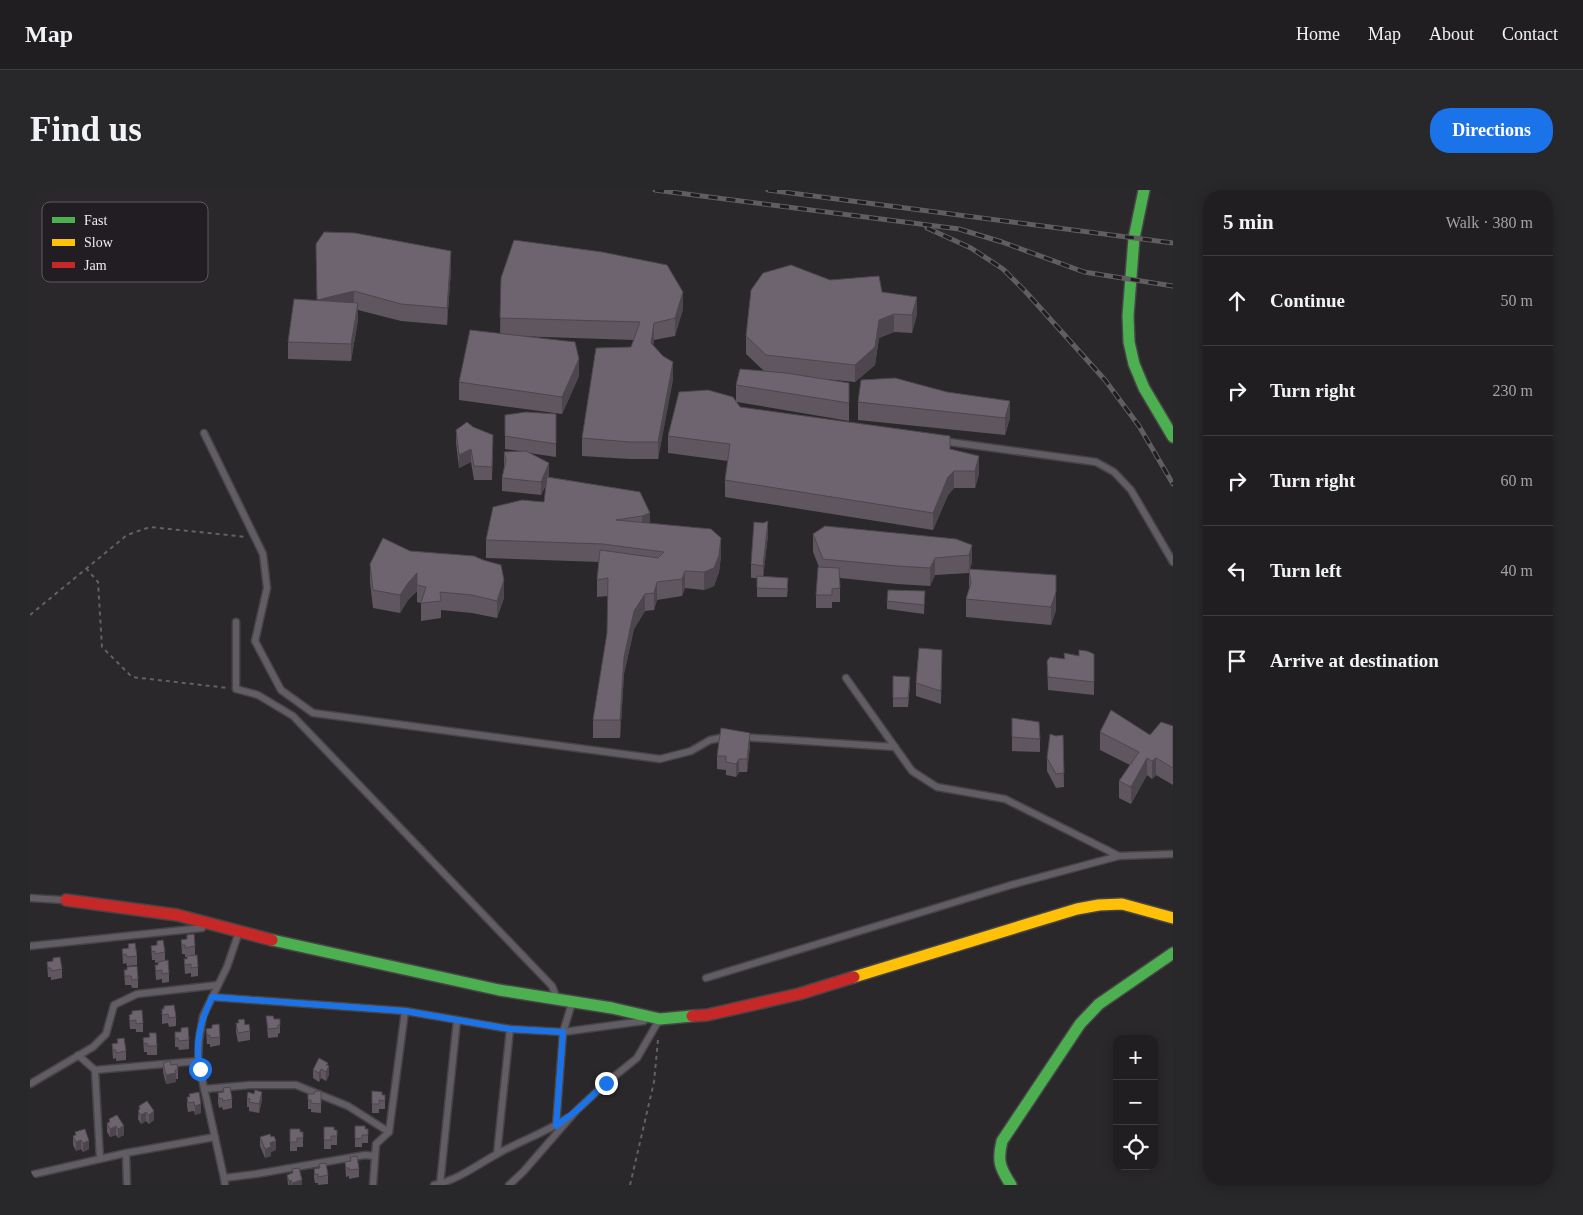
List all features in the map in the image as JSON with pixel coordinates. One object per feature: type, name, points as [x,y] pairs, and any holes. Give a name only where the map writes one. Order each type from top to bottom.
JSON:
[{"type":"street","points":[[1144,190],[1134,238],[1128,316],[1129,342],[1134,364],[1144,388],[1173,437]]},
{"type":"street","points":[[66,900],[163,912],[239,932],[499,990],[612,1008],[660,1019],[707,1015],[799,994],[1077,909],[1099,905],[1122,904],[1173,918]]},
{"type":"street","points":[[1011,1185],[998,1164],[1002,1142],[1080,1024],[1099,1004],[1173,953]]},
{"type":"lane","points":[[204,433],[263,554],[267,588],[255,641],[281,690],[313,713],[660,759],[691,751],[710,740],[732,736],[895,747]]},
{"type":"lane","points":[[932,440],[1096,462],[1114,472],[1131,490],[1173,562]]},
{"type":"lane","points":[[236,622],[236,689],[258,695],[292,716],[552,986],[557,1000]]},
{"type":"lane","points":[[846,678],[912,771],[937,787],[1005,799],[1119,856]]},
{"type":"lane","points":[[706,978],[1011,885],[1119,856],[1173,854]]},
{"type":"lane","points":[[30,898],[66,900]]},
{"type":"lane","points":[[30,946],[204,928],[208,923]]},
{"type":"lane","points":[[239,932],[230,959],[203,1016],[200,1027],[198,1060],[225,1181],[366,1155],[374,1156]]},
{"type":"lane","points":[[30,1084],[93,1047],[106,1034],[114,1005],[137,994],[218,985]]},
{"type":"lane","points":[[212,997],[405,1011],[510,1029],[563,1032],[660,1019]]},
{"type":"lane","points":[[556,1126],[563,1032],[572,1002]]},
{"type":"lane","points":[[373,1185],[376,1144],[389,1132],[405,1011]]},
{"type":"lane","points":[[510,1185],[576,1111],[606,1083],[638,1058],[660,1019]]},
{"type":"lane","points":[[457,1020],[437,1184],[472,1170],[497,1154],[556,1126],[576,1111]]},
{"type":"lane","points":[[497,1154],[510,1029]]},
{"type":"lane","points":[[78,1056],[95,1070],[198,1060]]},
{"type":"lane","points":[[95,1070],[100,1159]]},
{"type":"lane","points":[[204,1089],[250,1085],[296,1085],[348,1106],[389,1132]]},
{"type":"lane","points":[[30,1175],[126,1153],[214,1137]]},
{"type":"lane","points":[[126,1153],[127,1185]]},
{"type":"path","points":[[30,615],[126,535],[150,527],[255,538]]},
{"type":"path","points":[[86,568],[98,582],[102,647],[132,677],[236,689]]},
{"type":"path","points":[[630,1185],[654,1082],[658,1037]]},
{"type":"building","points":[[324,232],[355,233],[451,251],[447,308],[401,304],[354,291],[317,300],[316,244]]},
{"type":"building","points":[[514,240],[602,252],[667,265],[683,292],[675,318],[654,323],[651,343],[663,356],[673,362],[658,442],[582,438],[596,348],[631,347],[640,322],[500,318],[501,278]]},
{"type":"building","points":[[791,265],[830,280],[879,276],[882,292],[917,297],[912,315],[894,314],[879,320],[875,347],[855,365],[766,355],[746,336],[751,290],[763,273]]},
{"type":"building","points":[[294,299],[358,303],[351,344],[288,342]]},
{"type":"building","points":[[470,330],[575,342],[579,359],[562,397],[459,382]]},
{"type":"building","points":[[740,369],[786,373],[849,383],[849,403],[736,385]]},
{"type":"building","points":[[895,378],[947,392],[1010,401],[1005,418],[858,402],[861,380]]},
{"type":"building","points":[[708,390],[733,397],[740,407],[950,436],[950,449],[979,456],[975,471],[954,471],[948,477],[933,513],[725,480],[730,444],[668,436],[679,392]]},
{"type":"building","points":[[526,412],[556,414],[556,444],[505,436],[505,415]]},
{"type":"building","points":[[467,422],[473,427],[493,435],[492,467],[474,466],[471,449],[459,455],[456,430]]},
{"type":"building","points":[[526,451],[549,463],[541,482],[502,478],[506,460],[504,452]]},
{"type":"building","points":[[547,477],[640,492],[650,513],[616,520],[711,529],[721,538],[719,555],[714,568],[704,572],[685,571],[682,579],[657,582],[654,593],[645,594],[634,611],[624,657],[620,720],[593,720],[607,633],[608,578],[597,580],[600,550],[658,558],[664,552],[603,544],[486,540],[493,507],[522,500],[544,502]]},
{"type":"building","points":[[768,521],[763,566],[751,564],[754,522],[763,523]]},
{"type":"building","points":[[825,526],[956,539],[972,545],[969,555],[935,558],[930,568],[823,559],[813,534]]},
{"type":"building","points":[[383,538],[410,551],[474,556],[501,565],[504,580],[497,601],[472,595],[440,592],[441,601],[421,603],[426,587],[417,585],[417,573],[400,595],[373,590],[370,564]]},
{"type":"building","points":[[818,567],[839,568],[840,588],[832,589],[832,595],[816,595]]},
{"type":"building","points":[[969,569],[1056,575],[1056,592],[1051,607],[966,599],[971,583]]},
{"type":"building","points":[[757,576],[788,578],[787,589],[757,588]]},
{"type":"building","points":[[888,590],[925,591],[924,605],[887,601]]},
{"type":"building","points":[[919,648],[942,650],[941,691],[916,683]]},
{"type":"building","points":[[1079,650],[1094,654],[1094,682],[1048,677],[1047,661],[1050,657],[1065,659],[1064,653],[1079,656]]},
{"type":"building","points":[[893,676],[910,677],[908,698],[893,698]]},
{"type":"building","points":[[1111,710],[1150,735],[1161,722],[1173,726],[1173,768],[1156,758],[1152,761],[1147,758],[1131,787],[1119,781],[1139,752],[1100,732]]},
{"type":"building","points":[[1012,718],[1039,722],[1040,739],[1012,737]]},
{"type":"building","points":[[721,728],[750,733],[747,759],[739,759],[736,764],[726,762],[726,756],[717,756]]},
{"type":"building","points":[[1050,734],[1056,736],[1063,735],[1064,773],[1056,774],[1047,758]]},
{"type":"building","points":[[194,934],[195,946],[185,948],[181,940],[187,939],[187,935]]},
{"type":"building","points":[[163,940],[165,952],[155,954],[155,951],[152,952],[151,946],[157,945],[157,941]]},
{"type":"building","points":[[135,943],[137,956],[127,957],[126,954],[123,955],[122,949],[129,948],[128,944]]},
{"type":"building","points":[[197,955],[198,967],[191,968],[191,964],[185,965],[184,959],[187,959],[187,956]]},
{"type":"building","points":[[60,957],[62,969],[51,971],[51,968],[48,968],[47,962],[53,961],[53,958]]},
{"type":"building","points":[[168,960],[169,973],[162,974],[162,970],[156,971],[155,965],[158,965],[158,962]]},
{"type":"building","points":[[137,966],[138,979],[132,980],[131,976],[125,976],[124,970],[127,970],[127,967]]},
{"type":"building","points":[[174,1005],[176,1017],[169,1018],[168,1014],[162,1015],[164,1006]]},
{"type":"building","points":[[142,1010],[143,1023],[136,1024],[136,1020],[130,1021],[129,1015],[132,1014],[132,1011]]},
{"type":"building","points":[[266,1016],[280,1019],[278,1028],[268,1029]]},
{"type":"building","points":[[244,1019],[245,1025],[249,1024],[250,1031],[238,1033],[236,1023],[239,1023],[238,1020]]},
{"type":"building","points":[[219,1024],[220,1037],[210,1038],[210,1035],[207,1035],[206,1029],[212,1028],[212,1025]]},
{"type":"building","points":[[188,1027],[189,1040],[179,1041],[178,1038],[175,1038],[175,1032],[181,1032],[181,1028]]},
{"type":"building","points":[[149,1033],[156,1033],[157,1046],[147,1046],[147,1043],[144,1044],[143,1038],[150,1037]]},
{"type":"building","points":[[124,1038],[126,1051],[116,1053],[116,1050],[113,1050],[112,1044],[118,1043],[117,1039]]},
{"type":"building","points":[[319,1058],[328,1063],[326,1065],[329,1066],[326,1072],[321,1069],[319,1073],[313,1070]]},
{"type":"building","points":[[170,1061],[171,1065],[177,1064],[178,1070],[175,1070],[176,1073],[166,1075],[163,1063]]},
{"type":"building","points":[[230,1087],[232,1099],[223,1101],[222,1098],[219,1099],[218,1093],[224,1092],[223,1088]]},
{"type":"building","points":[[255,1090],[262,1092],[259,1104],[249,1102],[250,1099],[247,1098],[248,1092],[254,1094]]},
{"type":"building","points":[[315,1091],[321,1091],[321,1104],[311,1103],[311,1100],[308,1100],[308,1094],[314,1094]]},
{"type":"building","points":[[372,1091],[382,1092],[382,1095],[385,1095],[385,1101],[379,1100],[379,1104],[372,1104]]},
{"type":"building","points":[[199,1092],[201,1104],[195,1106],[194,1102],[188,1103],[187,1097],[190,1097],[189,1094]]},
{"type":"building","points":[[147,1101],[154,1111],[149,1115],[146,1112],[141,1115],[138,1111],[140,1109],[139,1106]]},
{"type":"building","points":[[117,1115],[124,1126],[118,1129],[116,1126],[110,1129],[107,1123],[110,1122],[109,1119]]},
{"type":"building","points":[[355,1126],[365,1126],[365,1129],[368,1129],[368,1135],[362,1135],[362,1138],[355,1139]]},
{"type":"building","points":[[324,1127],[334,1127],[334,1130],[337,1130],[337,1136],[331,1136],[331,1140],[324,1140]]},
{"type":"building","points":[[85,1129],[89,1141],[83,1143],[81,1140],[76,1142],[73,1136],[76,1135],[75,1132]]},
{"type":"building","points":[[290,1129],[300,1129],[300,1132],[303,1132],[303,1138],[297,1138],[297,1142],[290,1142]]},
{"type":"building","points":[[270,1134],[271,1137],[274,1136],[276,1141],[270,1143],[271,1147],[265,1149],[260,1137]]},
{"type":"building","points":[[357,1156],[359,1169],[349,1170],[349,1168],[346,1168],[345,1162],[351,1161],[350,1157]]},
{"type":"building","points":[[326,1163],[328,1175],[318,1177],[318,1174],[315,1175],[314,1169],[320,1168],[319,1164]]},
{"type":"building","points":[[299,1168],[302,1180],[292,1183],[287,1175],[293,1173],[292,1169]]},
{"type":"railway","points":[[655,190],[959,229],[1002,242],[1084,272],[1173,286]]},
{"type":"railway","points":[[768,190],[1173,243]]},
{"type":"railway","points":[[927,228],[971,248],[1003,269],[1025,291],[1105,380],[1139,426],[1173,484]]},
{"type":"traffic: fast","points":[[1144,190],[1134,238],[1128,316],[1129,342],[1134,364],[1144,388],[1173,437]]},
{"type":"traffic: fast","points":[[272,940],[499,990],[612,1008],[660,1019],[692,1016]]},
{"type":"traffic: fast","points":[[1011,1185],[1004,1174],[1001,1164],[1002,1141],[1080,1024],[1099,1004],[1173,953]]},
{"type":"traffic: slow","points":[[854,977],[1077,909],[1099,905],[1122,904],[1173,918]]},
{"type":"traffic: jam","points":[[66,900],[177,915],[272,940]]},
{"type":"traffic: jam","points":[[692,1016],[707,1015],[799,994],[854,977]]},
{"type":"route","points":[[200,1069],[198,1060],[200,1027],[212,997],[405,1011],[510,1029],[563,1032],[556,1126],[576,1111],[606,1083]]}]
